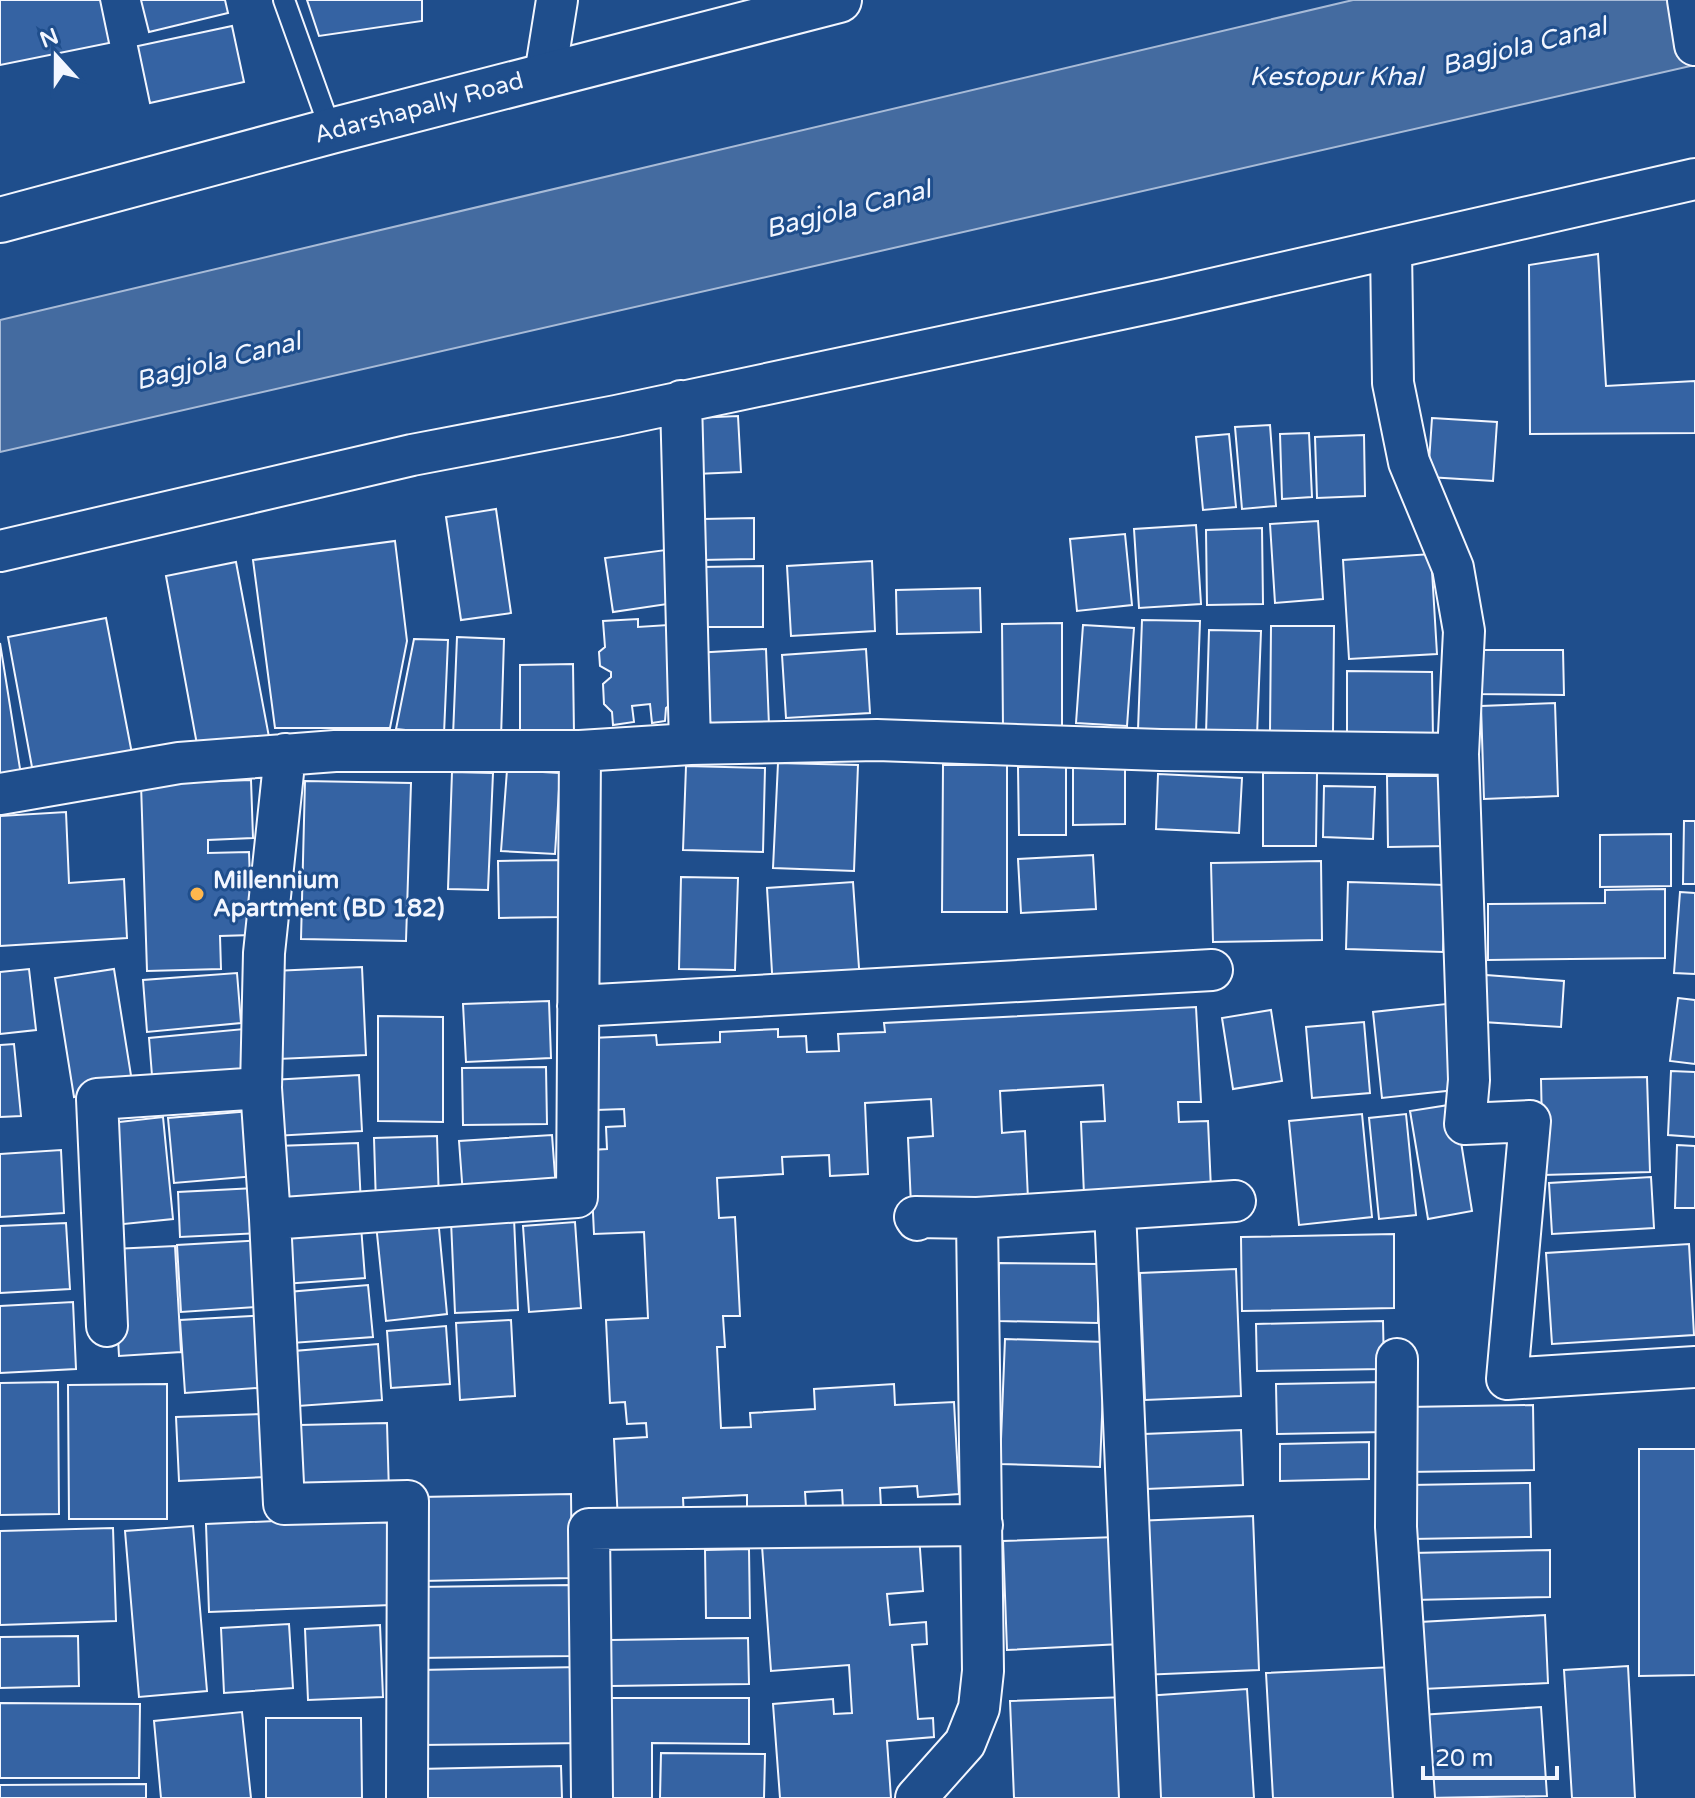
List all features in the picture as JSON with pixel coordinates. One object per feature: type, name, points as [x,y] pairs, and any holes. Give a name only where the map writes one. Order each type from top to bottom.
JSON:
[{"type":"street","points":[[545,75],[557,0]]},
{"type":"street","name":"Adarshapally Road","points":[[0,220],[839,0]]},
{"type":"street","points":[[1688,0],[1695,45]]},
{"type":"street","points":[[0,551],[412,455],[1168,299],[1695,179]]},
{"type":"street","points":[[1391,249],[1393,383],[1409,462],[1453,568],[1464,631],[1458,754],[1469,1080],[1465,1124],[1530,1121],[1507,1379],[1695,1367]]},
{"type":"street","points":[[681,401],[690,744]]},
{"type":"street","points":[[0,794],[179,763],[335,751],[580,751],[690,744],[877,740],[1177,750],[1458,754]]},
{"type":"street","points":[[270,1219],[577,1197],[580,751]]},
{"type":"street","points":[[285,754],[264,953],[261,1088],[284,1504],[408,1501],[407,1798]]},
{"type":"street","points":[[578,1006],[1212,970]]},
{"type":"street","points":[[107,1326],[97,1099],[261,1088]]},
{"type":"street","points":[[917,1220],[915,1217],[977,1218],[1235,1201]]},
{"type":"street","points":[[1115,1209],[1140,1798]]},
{"type":"street","points":[[916,1798],[965,1743],[979,1708],[983,1671],[977,1218]]},
{"type":"street","points":[[1397,1359],[1396,1527],[1414,1798]]},
{"type":"street","points":[[592,1798],[589,1529],[982,1525]]},
{"type":"lane","points":[[284,0],[331,131]]},
{"type":"water","name":"Kestopur Khal","points":[[1353,0],[1695,0],[1695,65],[0,452],[0,320]]},
{"type":"building","points":[[0,0],[100,0],[109,43],[0,65]]},
{"type":"building","points":[[141,0],[225,0],[228,13],[149,32]]},
{"type":"building","points":[[307,0],[422,0],[422,21],[319,36]]},
{"type":"building","points":[[232,26],[244,82],[150,103],[138,46]]},
{"type":"building","points":[[1598,254],[1606,386],[1695,381],[1695,433],[1530,434],[1529,265]]},
{"type":"building","points":[[738,416],[741,472],[696,474],[694,418]]},
{"type":"building","points":[[1432,418],[1497,422],[1493,481],[1428,477]]},
{"type":"building","points":[[1270,425],[1276,506],[1242,509],[1235,427]]},
{"type":"building","points":[[1309,433],[1312,497],[1282,499],[1280,434]]},
{"type":"building","points":[[1229,434],[1236,507],[1203,510],[1196,437]]},
{"type":"building","points":[[1364,435],[1365,496],[1317,498],[1315,437]]},
{"type":"building","points":[[496,509],[511,613],[461,620],[446,517]]},
{"type":"building","points":[[754,518],[754,559],[701,560],[702,519]]},
{"type":"building","points":[[1318,521],[1323,599],[1275,603],[1270,524]]},
{"type":"building","points":[[1196,525],[1201,604],[1139,608],[1134,529]]},
{"type":"building","points":[[1262,528],[1263,604],[1207,605],[1206,530]]},
{"type":"building","points":[[1125,534],[1132,605],[1077,611],[1070,539]]},
{"type":"building","points":[[395,541],[407,641],[390,728],[275,728],[253,560]]},
{"type":"building","points":[[673,549],[681,602],[613,612],[605,558]]},
{"type":"building","points":[[1431,554],[1437,654],[1349,659],[1343,560]]},
{"type":"building","points":[[872,561],[875,631],[791,636],[787,566]]},
{"type":"building","points":[[236,562],[269,737],[198,750],[166,576]]},
{"type":"building","points":[[763,566],[763,627],[700,627],[700,567]]},
{"type":"building","points":[[980,588],[981,632],[897,634],[896,590]]},
{"type":"building","points":[[106,618],[133,759],[34,778],[8,637]]},
{"type":"building","points":[[638,619],[638,627],[668,625],[674,702],[666,708],[665,721],[652,723],[650,704],[632,706],[634,722],[613,725],[612,712],[604,704],[603,684],[611,677],[611,672],[600,666],[599,652],[605,647],[603,621]]},
{"type":"building","points":[[1142,620],[1200,621],[1196,732],[1138,730]]},
{"type":"building","points":[[1062,623],[1062,728],[1003,728],[1002,624]]},
{"type":"building","points":[[1083,625],[1134,628],[1127,726],[1076,723]]},
{"type":"building","points":[[1271,626],[1334,626],[1333,732],[1270,732]]},
{"type":"building","points":[[1209,630],[1261,631],[1257,736],[1206,734]]},
{"type":"building","points":[[457,637],[504,639],[501,738],[453,736]]},
{"type":"building","points":[[414,639],[448,640],[444,734],[396,729]]},
{"type":"building","points":[[0,643],[21,775],[0,778]]},
{"type":"building","points":[[766,649],[769,726],[697,729],[694,653]]},
{"type":"building","points":[[866,649],[870,713],[786,718],[782,655]]},
{"type":"building","points":[[1474,650],[1563,650],[1564,695],[1473,694]]},
{"type":"building","points":[[573,664],[574,734],[520,734],[520,665]]},
{"type":"building","points":[[1347,671],[1432,672],[1433,739],[1347,738]]},
{"type":"building","points":[[1555,703],[1558,796],[1484,799],[1481,706]]},
{"type":"building","points":[[778,763],[858,765],[854,871],[773,868]]},
{"type":"building","points":[[943,765],[1007,765],[1007,912],[942,912]]},
{"type":"building","points":[[686,766],[765,768],[763,852],[683,850]]},
{"type":"building","points":[[1073,766],[1125,766],[1125,824],[1073,825]]},
{"type":"building","points":[[1018,767],[1066,767],[1066,835],[1019,835]]},
{"type":"building","points":[[507,770],[560,773],[555,854],[501,851]]},
{"type":"building","points":[[452,772],[493,773],[488,890],[448,889]]},
{"type":"building","points":[[1263,773],[1317,773],[1316,846],[1263,846]]},
{"type":"building","points":[[1158,774],[1242,778],[1239,833],[1156,829]]},
{"type":"building","points":[[1387,776],[1447,776],[1448,846],[1388,847]]},
{"type":"building","name":"Millennium Apartment (BD 182)","points":[[251,780],[253,838],[208,840],[208,853],[249,852],[252,935],[220,936],[221,969],[147,971],[141,784]]},
{"type":"building","points":[[305,781],[411,783],[406,941],[301,939]]},
{"type":"building","points":[[1324,786],[1375,787],[1373,839],[1323,837]]},
{"type":"building","points":[[66,812],[69,883],[124,879],[127,938],[0,946],[0,816]]},
{"type":"building","points":[[1684,821],[1695,821],[1695,884],[1683,884]]},
{"type":"building","points":[[1671,834],[1671,886],[1600,887],[1600,835]]},
{"type":"building","points":[[1093,855],[1096,909],[1021,913],[1018,859]]},
{"type":"building","points":[[561,860],[562,917],[499,918],[498,861]]},
{"type":"building","points":[[1321,861],[1322,940],[1213,942],[1211,863]]},
{"type":"building","points":[[681,877],[738,878],[735,970],[679,969]]},
{"type":"building","points":[[853,882],[860,982],[773,989],[767,888]]},
{"type":"building","points":[[1348,882],[1445,885],[1443,952],[1346,949]]},
{"type":"building","points":[[1665,889],[1665,958],[1488,960],[1488,904],[1605,903],[1605,890]]},
{"type":"building","points":[[1680,892],[1695,893],[1695,974],[1674,973]]},
{"type":"building","points":[[362,967],[366,1055],[278,1059],[273,971]]},
{"type":"building","points":[[29,969],[36,1030],[0,1034],[0,972]]},
{"type":"building","points":[[114,969],[133,1088],[74,1097],[55,978]]},
{"type":"building","points":[[237,973],[241,1023],[147,1032],[143,980]]},
{"type":"building","points":[[1486,975],[1564,981],[1561,1027],[1483,1022]]},
{"type":"building","points":[[1678,998],[1695,1000],[1695,1064],[1670,1061]]},
{"type":"building","points":[[549,1001],[551,1058],[466,1062],[463,1004]]},
{"type":"building","points":[[1446,1004],[1455,1090],[1382,1098],[1373,1012]]},
{"type":"building","points":[[1196,1007],[1201,1102],[1178,1102],[1179,1122],[1208,1121],[1211,1189],[1084,1195],[1081,1122],[1105,1121],[1103,1085],[1000,1091],[1002,1133],[1025,1131],[1028,1199],[911,1205],[908,1138],[933,1136],[931,1099],[865,1103],[868,1174],[830,1176],[829,1155],[782,1157],[783,1174],[717,1178],[719,1218],[735,1217],[740,1316],[723,1316],[725,1347],[717,1347],[721,1428],[751,1427],[750,1413],[815,1409],[814,1389],[894,1384],[895,1405],[954,1402],[959,1494],[918,1497],[917,1486],[880,1488],[881,1507],[843,1509],[842,1490],[805,1492],[806,1507],[747,1510],[747,1495],[683,1498],[684,1519],[618,1522],[614,1439],[647,1437],[646,1423],[627,1424],[625,1402],[610,1403],[606,1320],[648,1318],[644,1232],[594,1234],[590,1150],[607,1149],[606,1127],[625,1126],[624,1109],[596,1110],[592,1038],[656,1035],[657,1045],[720,1042],[720,1032],[778,1029],[778,1037],[806,1036],[807,1052],[839,1051],[838,1034],[885,1032],[884,1023]]},
{"type":"building","points":[[1271,1010],[1282,1081],[1233,1089],[1222,1018]]},
{"type":"building","points":[[378,1016],[443,1017],[443,1122],[378,1121]]},
{"type":"building","points":[[1364,1022],[1370,1093],[1312,1098],[1306,1027]]},
{"type":"building","points":[[244,1029],[248,1080],[153,1088],[149,1038]]},
{"type":"building","points":[[14,1044],[21,1116],[0,1117],[0,1045]]},
{"type":"building","points":[[546,1067],[547,1124],[463,1125],[462,1068]]},
{"type":"building","points":[[1671,1071],[1695,1072],[1695,1137],[1668,1135]]},
{"type":"building","points":[[359,1075],[362,1131],[274,1136],[271,1080]]},
{"type":"building","points":[[1647,1077],[1650,1172],[1543,1175],[1541,1079]]},
{"type":"building","points":[[1455,1104],[1472,1211],[1428,1219],[1410,1111]]},
{"type":"building","points":[[251,1111],[257,1176],[174,1183],[168,1118]]},
{"type":"building","points":[[1362,1114],[1372,1217],[1299,1225],[1289,1121]]},
{"type":"building","points":[[1406,1114],[1416,1215],[1379,1219],[1369,1118]]},
{"type":"building","points":[[163,1117],[173,1219],[114,1225],[102,1124]]},
{"type":"building","points":[[552,1135],[556,1189],[463,1195],[459,1141]]},
{"type":"building","points":[[437,1136],[439,1203],[376,1205],[374,1138]]},
{"type":"building","points":[[358,1143],[361,1205],[279,1207],[277,1146]]},
{"type":"building","points":[[1677,1145],[1695,1146],[1695,1208],[1675,1208]]},
{"type":"building","points":[[61,1150],[64,1213],[0,1217],[0,1154]]},
{"type":"building","points":[[1651,1177],[1654,1228],[1552,1234],[1549,1183]]},
{"type":"building","points":[[258,1188],[259,1233],[180,1237],[178,1192]]},
{"type":"building","points":[[438,1218],[447,1314],[386,1321],[376,1224]]},
{"type":"building","points":[[514,1218],[518,1310],[455,1313],[451,1221]]},
{"type":"building","points":[[575,1222],[581,1308],[529,1312],[523,1226]]},
{"type":"building","points":[[66,1223],[70,1289],[0,1293],[0,1226]]},
{"type":"building","points":[[361,1226],[365,1278],[284,1284],[280,1232]]},
{"type":"building","points":[[1394,1234],[1394,1308],[1242,1311],[1241,1237]]},
{"type":"building","points":[[265,1240],[269,1306],[181,1312],[177,1245]]},
{"type":"building","points":[[1689,1244],[1694,1335],[1552,1344],[1546,1253]]},
{"type":"building","points":[[175,1246],[181,1352],[119,1356],[113,1249]]},
{"type":"building","points":[[999,1263],[1099,1264],[1098,1323],[998,1321]]},
{"type":"building","points":[[1236,1269],[1241,1396],[1145,1400],[1140,1273]]},
{"type":"building","points":[[368,1285],[373,1337],[292,1343],[288,1292]]},
{"type":"building","points":[[73,1302],[76,1369],[0,1373],[0,1306]]},
{"type":"building","points":[[267,1315],[272,1387],[185,1393],[180,1320]]},
{"type":"building","points":[[511,1320],[515,1396],[460,1400],[456,1323]]},
{"type":"building","points":[[1383,1321],[1384,1369],[1257,1371],[1256,1324]]},
{"type":"building","points":[[446,1326],[450,1384],[391,1388],[387,1331]]},
{"type":"building","points":[[1005,1339],[1105,1342],[1100,1467],[1000,1464]]},
{"type":"building","points":[[378,1344],[382,1400],[298,1406],[294,1351]]},
{"type":"building","points":[[58,1382],[59,1514],[0,1515],[0,1383]]},
{"type":"building","points":[[1384,1382],[1385,1432],[1277,1434],[1276,1384]]},
{"type":"building","points":[[167,1384],[167,1519],[69,1519],[68,1385]]},
{"type":"building","points":[[1533,1405],[1534,1470],[1407,1472],[1406,1407]]},
{"type":"building","points":[[264,1414],[267,1477],[179,1481],[176,1417]]},
{"type":"building","points":[[387,1423],[389,1493],[301,1495],[300,1425]]},
{"type":"building","points":[[1241,1430],[1243,1485],[1146,1489],[1144,1434]]},
{"type":"building","points":[[1369,1442],[1369,1479],[1280,1481],[1280,1444]]},
{"type":"building","points":[[1639,1449],[1695,1449],[1695,1675],[1639,1676]]},
{"type":"building","points":[[1530,1483],[1531,1537],[1411,1539],[1410,1485]]},
{"type":"building","points":[[571,1494],[572,1578],[421,1581],[420,1497]]},
{"type":"building","points":[[387,1516],[391,1605],[209,1612],[206,1524]]},
{"type":"building","points":[[1253,1516],[1259,1670],[1141,1675],[1135,1521]]},
{"type":"building","points":[[193,1526],[207,1691],[139,1697],[125,1531]]},
{"type":"building","points":[[113,1528],[116,1621],[0,1625],[0,1531]]},
{"type":"building","points":[[919,1535],[923,1591],[887,1594],[890,1625],[926,1622],[927,1644],[912,1645],[918,1719],[933,1718],[934,1737],[887,1741],[891,1798],[780,1798],[773,1704],[833,1699],[834,1714],[852,1713],[849,1665],[771,1671],[762,1546]]},
{"type":"building","points":[[1116,1537],[1121,1644],[1007,1650],[1003,1541]]},
{"type":"building","points":[[749,1549],[750,1618],[706,1618],[705,1550]]},
{"type":"building","points":[[1550,1550],[1550,1597],[1413,1600],[1412,1553]]},
{"type":"building","points":[[572,1585],[573,1656],[418,1658],[417,1587]]},
{"type":"building","points":[[1545,1615],[1548,1683],[1423,1689],[1420,1622]]},
{"type":"building","points":[[289,1624],[293,1688],[224,1693],[221,1628]]},
{"type":"building","points":[[380,1625],[383,1697],[308,1700],[305,1629]]},
{"type":"building","points":[[78,1636],[79,1686],[0,1688],[0,1637]]},
{"type":"building","points":[[748,1638],[749,1684],[611,1686],[610,1640]]},
{"type":"building","points":[[1628,1666],[1635,1798],[1572,1798],[1564,1670]]},
{"type":"building","points":[[582,1667],[583,1743],[420,1745],[419,1670]]},
{"type":"building","points":[[1393,1667],[1400,1798],[1273,1798],[1266,1673]]},
{"type":"building","points":[[1247,1689],[1254,1798],[1151,1798],[1145,1696]]},
{"type":"building","points":[[1127,1697],[1131,1798],[1014,1798],[1010,1701]]},
{"type":"building","points":[[601,1698],[749,1698],[749,1744],[652,1743],[652,1798],[600,1798]]},
{"type":"building","points":[[0,1703],[140,1704],[139,1778],[0,1778]]},
{"type":"building","points":[[1541,1707],[1547,1796],[1425,1798],[1420,1715]]},
{"type":"building","points":[[242,1712],[251,1798],[161,1798],[154,1721]]},
{"type":"building","points":[[266,1718],[361,1718],[362,1798],[266,1798]]},
{"type":"building","points":[[661,1753],[765,1754],[764,1798],[660,1798]]},
{"type":"building","points":[[561,1766],[562,1798],[418,1798],[418,1769]]},
{"type":"building","points":[[146,1784],[146,1798],[0,1798],[0,1785]]},
{"type":"place","name":"Millennium Apartment (BD 182)","points":[[197,894]]},
{"type":"water label","name":"Bagjola Canal","points":[[1524,46]]},
{"type":"water label","name":"Bagjola Canal","points":[[848,209]]},
{"type":"water label","name":"Bagjola Canal","points":[[218,361]]}]
